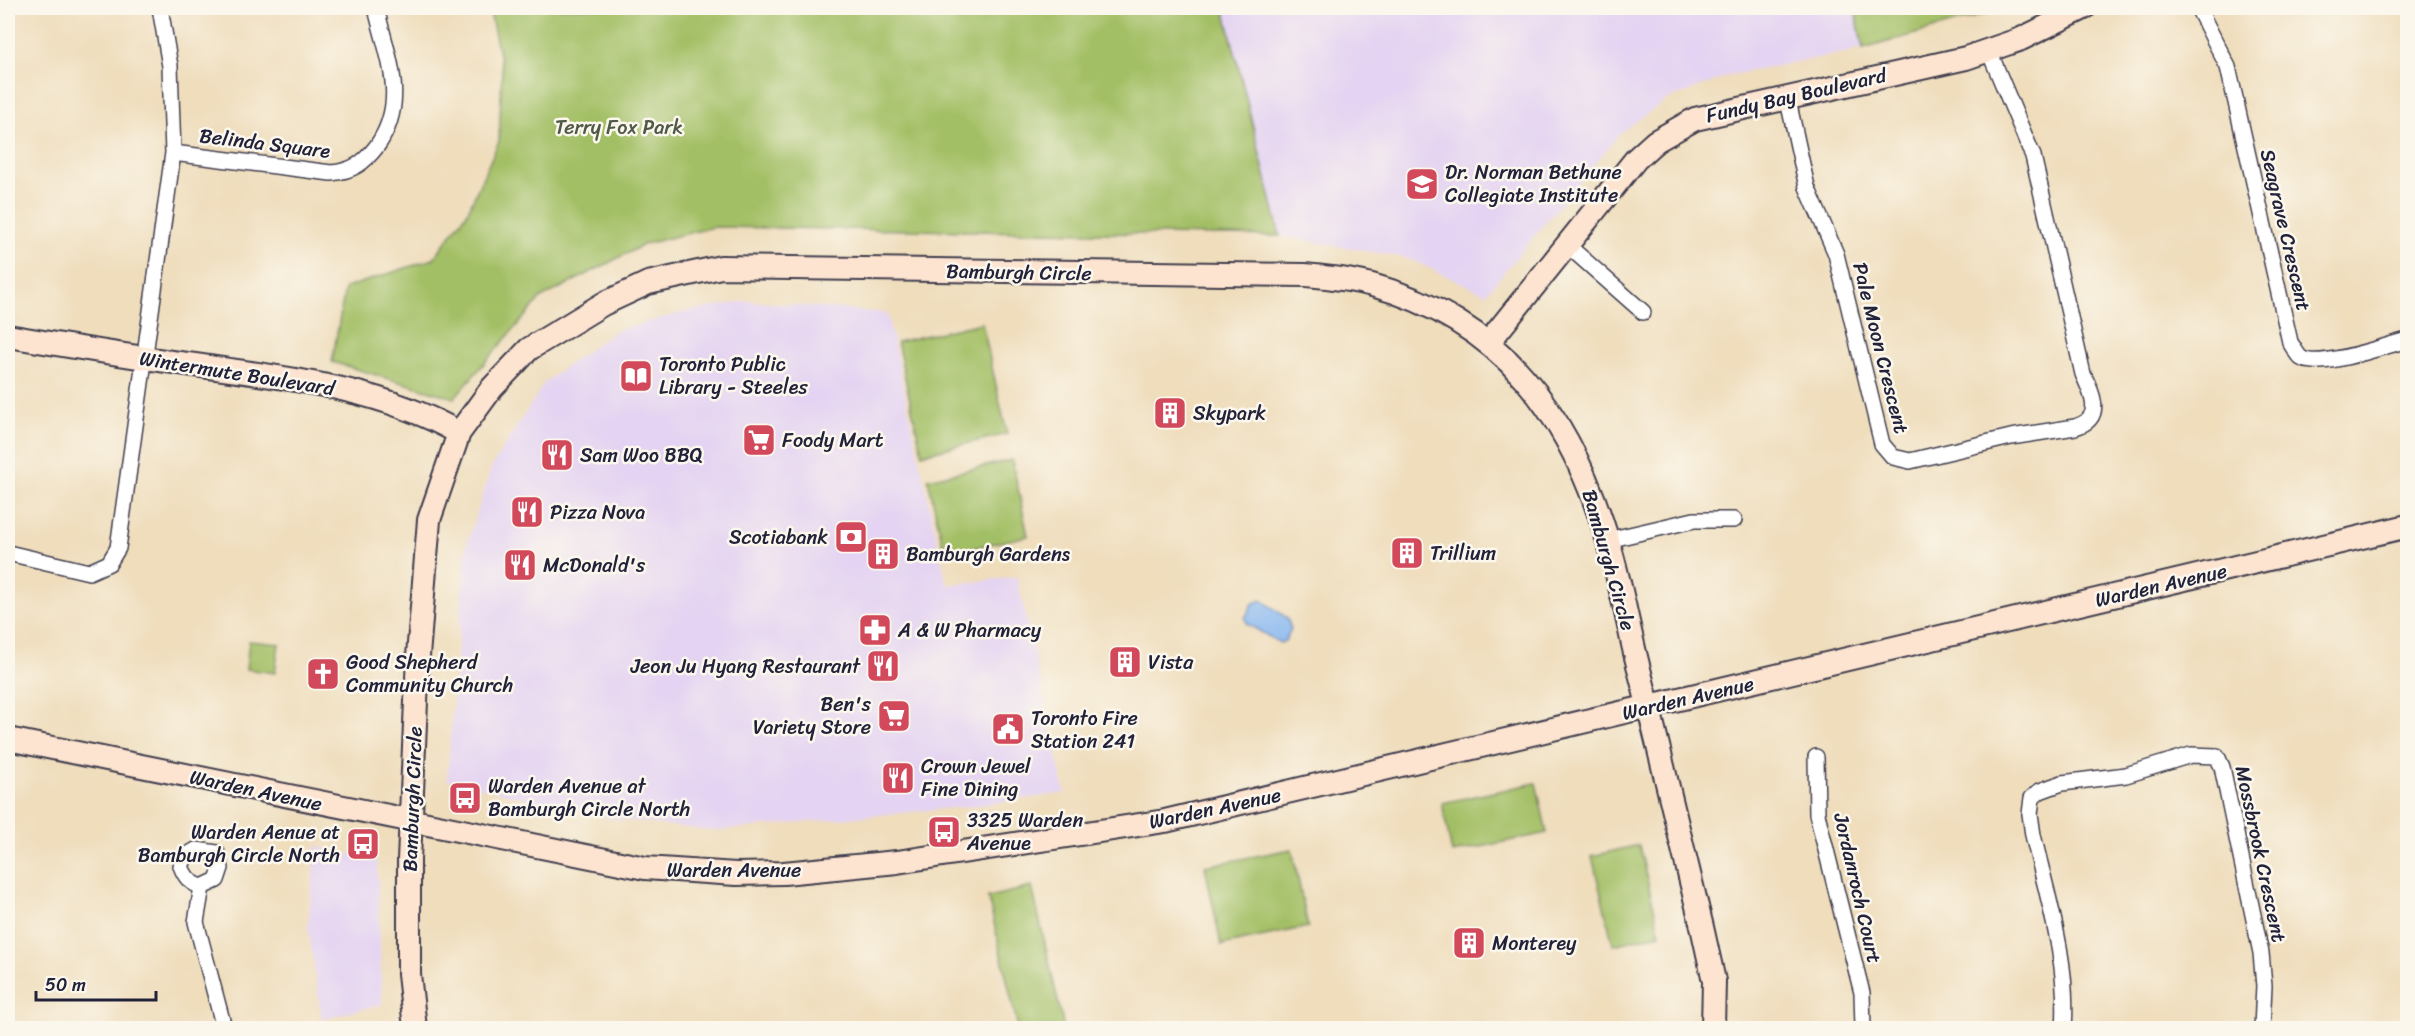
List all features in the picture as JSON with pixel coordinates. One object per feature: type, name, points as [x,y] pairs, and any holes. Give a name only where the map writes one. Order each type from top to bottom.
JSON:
[{"type":"street","name":"Belinda Square","points":[[8,553],[89,572],[104,567],[115,556],[120,541],[173,153],[170,66],[160,8]]},
{"type":"street","name":"Belinda Square","points":[[173,153],[331,173],[342,172],[362,163],[388,129],[395,107],[395,92],[376,8]]},
{"type":"street","name":"Fundy Bay Boulevard","points":[[1489,342],[1636,159],[1656,141],[1703,115],[1989,51],[2021,39],[2084,8]]},
{"type":"street","name":"Seagrave Crescent","points":[[2198,8],[2228,67],[2290,342],[2301,358],[2316,362],[2343,359],[2408,340]]},
{"type":"street","name":"Pale Moon Crescent","points":[[1787,96],[1808,187],[1836,254],[1882,444],[1893,457],[1910,461],[2011,437],[2075,427],[2085,424],[2090,418],[2094,398],[2083,374],[2033,156],[1989,51]]},
{"type":"street","points":[[1566,244],[1643,312]]},
{"type":"street","name":"Bamburgh Circle","points":[[415,1029],[409,974],[410,821],[418,656],[429,520],[459,433],[492,388],[529,349],[603,304],[648,284],[721,267],[1305,275],[1353,281],[1402,296],[1431,308],[1489,342],[1540,397],[1572,447],[1608,540],[1711,970],[1715,1010],[1713,1029]]},
{"type":"street","name":"Wintermute Boulevard","points":[[8,336],[289,379],[361,394],[440,422],[459,433]]},
{"type":"street","points":[[1608,540],[1694,520],[1734,520]]},
{"type":"street","name":"Warden Avenue","points":[[8,739],[645,868],[736,874],[784,873],[897,862],[1165,821],[2408,526]]},
{"type":"street","name":"Mossbrook Crescent","points":[[2064,1029],[2064,972],[2033,835],[2030,814],[2032,798],[2050,786],[2126,775],[2191,755],[2217,756],[2222,767],[2261,953],[2264,986],[2262,1029]]},
{"type":"street","name":"Jordanroch Court","points":[[1816,757],[1817,814],[1862,993],[1863,1029]]},
{"type":"street","points":[[202,887],[196,922],[224,1029]]},
{"type":"shaded area","name":"Dr. Norman Bethune Collegiate Institute","points":[[1224,8],[1855,8],[1863,49],[1731,75],[1668,99],[1621,132],[1486,294],[1407,258],[1280,236]]},
{"type":"shaded area","points":[[747,301],[887,313],[947,585],[1017,577],[1065,793],[971,806],[713,831],[615,819],[447,780],[466,547],[492,466],[545,382],[615,331],[684,312]]},
{"type":"shaded area","points":[[316,846],[377,861],[382,1004],[322,1019],[308,927]]},
{"type":"green space","name":"Terry Fox Park","points":[[489,8],[1224,8],[1280,236],[714,227],[645,244],[541,298],[454,398],[332,362],[345,288],[433,259],[467,213],[499,141],[502,68]]},
{"type":"green space","points":[[1855,8],[2006,8],[1863,49]]},
{"type":"green space","points":[[982,323],[1007,434],[922,454],[897,342]]},
{"type":"green space","points":[[1012,460],[1028,536],[945,554],[928,479]]},
{"type":"green space","points":[[249,641],[279,644],[275,673],[246,669]]},
{"type":"green space","points":[[1536,783],[1547,833],[1452,853],[1442,803]]},
{"type":"green space","points":[[1639,845],[1660,934],[1613,945],[1592,856]]},
{"type":"green space","points":[[1292,849],[1308,927],[1221,945],[1205,866]]},
{"type":"green space","points":[[1032,887],[1064,1028],[1018,1028],[988,897]]},
{"type":"water","points":[[1262,600],[1287,618],[1291,629],[1285,641],[1280,643],[1247,624],[1245,618],[1253,603]]},
{"type":"place","name":"Dr. Norman Bethune Collegiate Institute","points":[[1422,184]]},
{"type":"place","name":"Toronto Public Library - Steeles","points":[[636,376]]},
{"type":"place","name":"Skypark","points":[[1170,413]]},
{"type":"place","name":"Foody Mart","points":[[759,440]]},
{"type":"place","name":"Sam Woo BBQ","points":[[557,455]]},
{"type":"place","name":"Pizza Nova","points":[[527,512]]},
{"type":"place","name":"Scotiabank","points":[[851,537]]},
{"type":"place","name":"Trillium","points":[[1407,553]]},
{"type":"place","name":"Bamburgh Gardens","points":[[883,554]]},
{"type":"place","name":"McDonald's","points":[[520,565]]},
{"type":"place","name":"A & W Pharmacy","points":[[875,630]]},
{"type":"place","name":"Vista","points":[[1125,662]]},
{"type":"place","name":"Jeon Ju Hyang Restaurant","points":[[883,666]]},
{"type":"place","name":"Good Shepherd Community Church","points":[[323,674]]},
{"type":"place","name":"Ben's Variety Store","points":[[894,716]]},
{"type":"place","name":"Toronto Fire Station 241","points":[[1008,729]]},
{"type":"place","name":"Crown Jewel Fine Dining","points":[[898,778]]},
{"type":"place","name":"Warden Avenue at Bamburgh Circle North","points":[[465,798]]},
{"type":"place","name":"3325 Warden Avenue","points":[[944,832]]},
{"type":"place","name":"Warden Aenue at Bamburgh Circle North","points":[[363,844]]},
{"type":"place","name":"Monterey","points":[[1469,943]]}]
